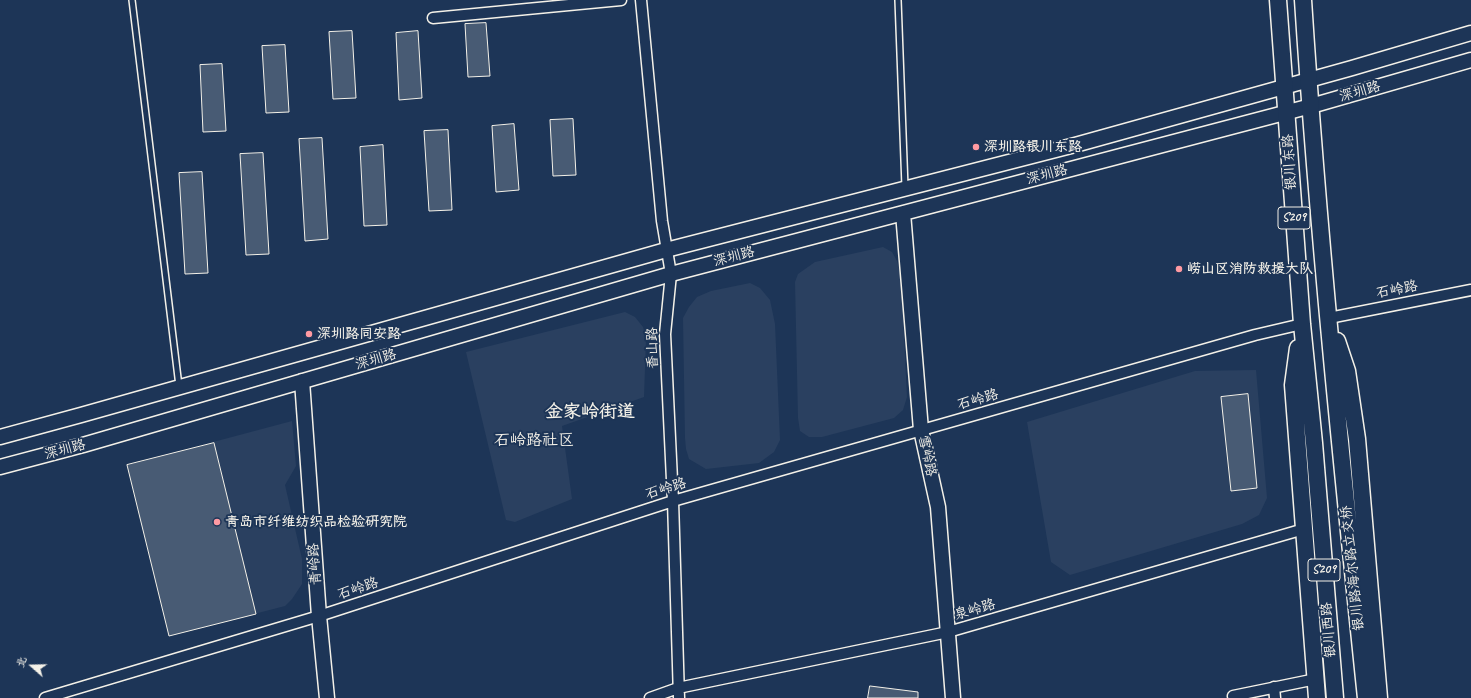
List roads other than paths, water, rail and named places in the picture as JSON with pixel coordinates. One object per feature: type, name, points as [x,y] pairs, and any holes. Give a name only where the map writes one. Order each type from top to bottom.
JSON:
[{"type":"main road","name":"银川东路","points":[[1278,0],[1302,324],[1314,443]]},
{"type":"main road","name":"银川东路","points":[[1303,0],[1308,80],[1339,439]]},
{"type":"main road","name":"深圳路","points":[[0,437],[666,250],[1082,143],[1471,33]]},
{"type":"main road","name":"深圳路","points":[[0,467],[83,445],[671,274],[1311,106],[1471,60]]},
{"type":"main road","name":"雪岭路","points":[[903,213],[921,430],[938,507],[952,698]]},
{"type":"main road","points":[[1328,318],[1347,371],[1357,439],[1379,698]]},
{"type":"main road","points":[[1302,324],[1293,385],[1317,698]]},
{"type":"main road","name":"青岭路","points":[[302,381],[319,616],[327,698]]},
{"type":"main road","name":"银川路海尔路立交桥","points":[[1339,439],[1366,698]]},
{"type":"main road","name":"银川西路","points":[[1314,443],[1335,698]]},
{"type":"street","points":[[433,18],[621,0]]},
{"type":"street","name":"香山路","points":[[641,0],[662,221],[671,274],[665,334],[673,501],[678,693]]},
{"type":"street","name":"石岭路","points":[[1328,318],[1471,290]]},
{"type":"street","name":"石岭路","points":[[44,698],[319,616],[673,501],[1255,335],[1302,324]]},
{"type":"street","name":"泉岭路","points":[[650,698],[948,632],[1304,529]]},
{"type":"street","points":[[1233,696],[1316,678]]},
{"type":"street","points":[[1274,687],[1275,698]]},
{"type":"lane","points":[[132,0],[179,387]]},
{"type":"lane","points":[[898,0],[906,188]]},
{"type":"place","name":"深圳路银川东路","points":[[976,147]]},
{"type":"place","name":"崂山区消防救援大队","points":[[1179,269]]},
{"type":"place","name":"深圳路同安路","points":[[309,334]]},
{"type":"place","name":"青岛市纤维纺织品检验研究院","points":[[217,522]]},
{"type":"district","name":"金家岭街道","points":[[590,412]]},
{"type":"district","name":"石岭路社区","points":[[534,441]]}]
